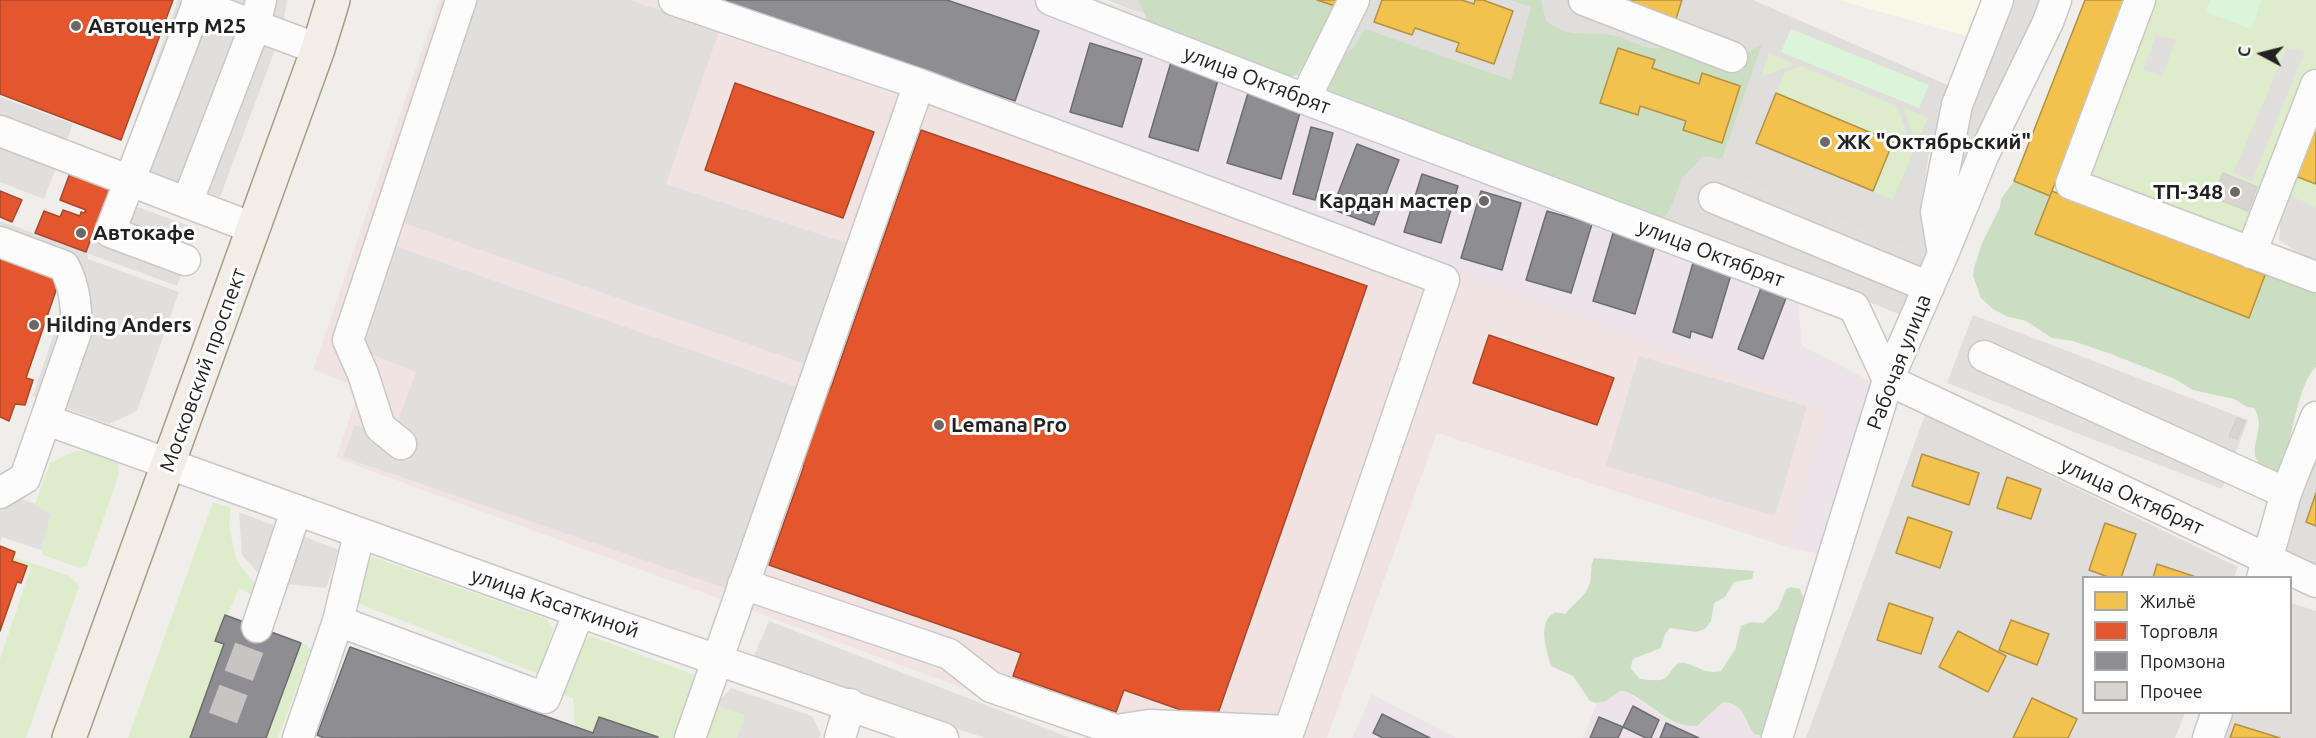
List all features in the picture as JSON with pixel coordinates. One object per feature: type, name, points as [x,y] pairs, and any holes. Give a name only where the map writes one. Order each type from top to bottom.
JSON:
[{"type":"main road","name":"Московский проспект","points":[[69,738],[254,228],[318,49],[333,0]]},
{"type":"street","points":[[401,444],[380,427],[363,374],[348,340],[461,0]]},
{"type":"street","points":[[674,0],[919,84],[1444,280],[1288,734],[1149,725],[1116,730],[991,687],[949,654],[743,584]]},
{"type":"street","name":"улица Октябрят","points":[[1051,0],[1113,11],[1305,99],[1854,307],[1888,380],[2265,569],[2316,582]]},
{"type":"street","points":[[1305,99],[1354,0]]},
{"type":"street","points":[[1584,0],[1732,57]]},
{"type":"street","points":[[1943,254],[1936,212],[1957,105],[1998,0]]},
{"type":"street","name":"Рабочая улица","points":[[1777,738],[1888,380],[1983,156],[2048,22],[2056,0]]},
{"type":"street","points":[[2140,0],[2071,184],[2316,278]]},
{"type":"street","points":[[185,260],[110,232],[198,2],[258,13],[318,49]]},
{"type":"street","points":[[187,203],[258,13]]},
{"type":"street","points":[[690,738],[919,84]]},
{"type":"street","points":[[2251,253],[2316,85]]},
{"type":"street","points":[[0,131],[254,228]]},
{"type":"street","points":[[1714,198],[1929,287]]},
{"type":"street","points":[[0,242],[64,266],[72,280],[77,329],[47,420],[8,480]]},
{"type":"street","points":[[1984,356],[2286,493]]},
{"type":"street","points":[[2265,569],[2286,493],[2316,417]]},
{"type":"street","name":"улица Касаткиной","points":[[47,420],[359,534],[943,738]]},
{"type":"street","points":[[257,627],[296,511]]},
{"type":"street","points":[[298,738],[338,621],[359,534]]},
{"type":"street","points":[[338,621],[545,698],[579,612]]},
{"type":"street","points":[[840,738],[850,704]]},
{"type":"street","points":[[2208,738],[2216,714]]},
{"type":"shaded area","points":[[178,0],[287,0],[282,31],[220,197],[121,161]]},
{"type":"shaded area","points":[[439,0],[705,0],[1014,106],[1827,410],[1787,547],[1437,433],[1327,738],[1099,738],[336,458],[360,388],[313,370]]},
{"type":"shaded area","points":[[476,0],[630,0],[719,31],[666,184],[849,244],[808,365],[401,222]]},
{"type":"shaded area","points":[[705,0],[1099,0],[1144,13],[1148,22],[1416,126],[1427,128],[1431,135],[1796,277],[1802,346],[1890,391],[1834,558],[1787,547],[1827,410],[1014,106]]},
{"type":"shaded area","points":[[1107,0],[1753,0],[1952,87],[1928,157],[1921,220],[1928,254],[1904,316]]},
{"type":"shaded area","points":[[1839,0],[1994,0],[1980,40]]},
{"type":"shaded area","points":[[2006,0],[2042,0],[1978,166],[1949,152]]},
{"type":"shaded area","points":[[2156,35],[2176,40],[2162,76],[2143,70]]},
{"type":"shaded area","points":[[2287,48],[2305,51],[2252,181],[2233,173]]},
{"type":"shaded area","points":[[0,97],[73,124],[44,199],[0,182]]},
{"type":"shaded area","points":[[1714,166],[1773,191],[1766,208],[1707,183]]},
{"type":"shaded area","points":[[2283,192],[2316,208],[2316,263],[2279,240]]},
{"type":"shaded area","points":[[107,196],[198,229],[177,286],[87,253],[88,259],[179,292],[137,411],[109,424],[33,396],[75,271],[0,241],[0,221],[86,252]]},
{"type":"shaded area","points":[[1781,201],[1813,214],[1808,226],[1777,212]]},
{"type":"shaded area","points":[[1830,215],[1907,247],[1900,264],[1823,232]]},
{"type":"shaded area","points":[[1745,232],[1901,297],[1896,309],[1740,244]]},
{"type":"shaded area","points":[[395,246],[799,388],[731,590],[343,457],[355,425],[392,438],[416,372],[361,350]]},
{"type":"shaded area","points":[[1973,315],[2248,420],[2222,489],[1947,383]]},
{"type":"shaded area","points":[[1639,356],[1807,406],[1775,516],[1606,466]]},
{"type":"shaded area","points":[[1925,415],[2238,567],[2234,576],[2082,576],[2082,714],[2185,714],[2175,738],[1806,738]]},
{"type":"shaded area","points":[[2316,455],[2316,566],[2277,551]]},
{"type":"shaded area","points":[[0,491],[35,504],[51,514],[41,550],[2,537],[0,543]]},
{"type":"shaded area","points":[[239,512],[339,550],[326,588],[266,582],[242,555]]},
{"type":"shaded area","points":[[2292,603],[2316,611],[2316,738],[2215,738],[2223,714],[2292,714]]},
{"type":"shaded area","points":[[769,621],[1071,738],[985,738],[752,660]]},
{"type":"shaded area","points":[[731,688],[812,716],[821,734],[819,738],[737,738],[745,715],[716,705]]},
{"type":"shaded area","points":[[1620,691],[1628,693],[1667,719],[1688,726],[1697,726],[1723,702],[1732,703],[1740,708],[1754,734],[1765,738],[1583,738],[1597,703],[1606,701]]},
{"type":"shaded area","points":[[1372,694],[1456,738],[1352,738]]},
{"type":"green space","points":[[1138,0],[1345,0],[1331,14],[1301,69],[1289,78],[1148,22]]},
{"type":"green space","points":[[1510,0],[1541,0],[1546,21],[1562,30],[1612,35],[1654,48],[1669,45],[1730,63],[1762,44],[1722,159],[1703,156],[1682,178],[1672,205],[1661,223],[1431,135],[1427,128],[1333,97],[1328,90],[1328,81],[1341,57],[1355,46],[1365,29],[1511,80],[1531,7]]},
{"type":"green space","points":[[2148,0],[2316,0],[2316,66],[2246,246],[2079,180]]},
{"type":"green space","points":[[2210,0],[2262,0],[2251,29],[2206,12]]},
{"type":"green space","points":[[1791,29],[1929,85],[1919,108],[1781,52]]},
{"type":"green space","points":[[1768,53],[1795,64],[1761,77]]},
{"type":"green space","points":[[1801,66],[1897,106],[1914,150],[1893,200],[1873,191],[1893,142],[1776,93],[1785,72]]},
{"type":"green space","points":[[1903,107],[1928,118],[1916,144]]},
{"type":"green space","points":[[2295,176],[2316,184],[2316,272],[2303,262],[2287,243],[2280,228],[2281,210]]},
{"type":"green space","points":[[2014,181],[2050,196],[2035,234],[2248,318],[2265,275],[2316,284],[2316,367],[2310,374],[2300,399],[2283,468],[2277,473],[2264,467],[2257,460],[2255,445],[2259,427],[2254,408],[2247,407],[2234,399],[2193,390],[2175,379],[2111,354],[2073,341],[2052,338],[2026,321],[2006,316],[1993,309],[1981,298],[1973,276],[1974,268],[1982,243],[2000,207],[2001,199]]},
{"type":"green space","points":[[75,451],[102,455],[118,464],[119,474],[87,565],[80,568],[43,555],[41,550],[51,514],[35,504],[50,463]]},
{"type":"green space","points":[[213,502],[231,508],[229,525],[236,560],[258,587],[253,596],[239,588],[216,641],[224,644],[190,738],[128,738]]},
{"type":"green space","points":[[370,556],[547,619],[553,629],[539,674],[355,602]]},
{"type":"green space","points":[[14,557],[69,576],[79,586],[26,738],[0,738],[0,659],[31,567],[12,561]]},
{"type":"green space","points":[[1594,558],[1754,571],[1752,579],[1734,582],[1725,597],[1714,603],[1711,621],[1705,629],[1696,632],[1670,628],[1665,634],[1661,648],[1635,658],[1631,669],[1640,679],[1661,680],[1680,663],[1709,672],[1721,671],[1735,650],[1741,626],[1751,622],[1763,623],[1778,609],[1786,589],[1791,587],[1800,589],[1806,605],[1765,737],[1754,734],[1740,709],[1730,703],[1723,702],[1697,726],[1677,723],[1624,691],[1620,691],[1606,701],[1597,703],[1590,701],[1573,676],[1551,666],[1544,637],[1546,623],[1555,612],[1565,614],[1586,592],[1590,583]]},
{"type":"green space","points":[[590,636],[703,678],[683,738],[658,738],[600,717],[593,733],[575,726],[573,698],[562,694],[582,641]]},
{"type":"green space","points":[[301,643],[307,645],[311,650],[278,738],[266,738]]},
{"type":"green space","points":[[716,705],[745,715],[737,738],[704,738]]},
{"type":"building: Жильё","points":[[1317,0],[1340,0],[1338,7]]},
{"type":"building: Жильё","points":[[1382,0],[1462,0],[1474,4],[1475,0],[1483,0],[1513,11],[1494,64],[1456,51],[1459,43],[1415,28],[1412,35],[1374,22]]},
{"type":"building: Жильё","points":[[1630,0],[1682,0],[1674,25],[1627,9]]},
{"type":"building: Жильё","points":[[2085,0],[2127,0],[2050,196],[2014,181]]},
{"type":"building: Жильё","points":[[1618,48],[1655,60],[1652,68],[1699,84],[1702,73],[1740,86],[1722,143],[1683,130],[1686,121],[1640,106],[1638,115],[1600,103]]},
{"type":"building: Жильё","name":"ЖК \"Октябрьский\"","points":[[1776,93],[1893,142],[1873,191],[1756,143]]},
{"type":"building: Жильё","points":[[2316,118],[2316,184],[2295,176]]},
{"type":"building: Жильё","points":[[2052,191],[2265,275],[2249,318],[2035,234]]},
{"type":"building: Жильё","points":[[1922,454],[1979,473],[1969,505],[1912,486]]},
{"type":"building: Жильё","points":[[2007,477],[2041,489],[2031,519],[1997,508]]},
{"type":"building: Жильё","points":[[2316,493],[2316,526],[2306,522]]},
{"type":"building: Жильё","points":[[1908,517],[1952,532],[1940,568],[1896,553]]},
{"type":"building: Жильё","points":[[2105,523],[2136,534],[2122,576],[2106,576],[2089,570]]},
{"type":"building: Жильё","points":[[2157,564],[2193,576],[2154,576]]},
{"type":"building: Жильё","points":[[1889,603],[1933,618],[1921,654],[1877,640]]},
{"type":"building: Жильё","points":[[2011,620],[2049,634],[2037,665],[1999,650]]},
{"type":"building: Жильё","points":[[1958,631],[2006,656],[1988,692],[1939,667]]},
{"type":"building: Жильё","points":[[2032,698],[2077,719],[2068,738],[2013,738]]},
{"type":"building: Жильё","points":[[2235,724],[2280,738],[2230,738]]},
{"type":"building: Торговля","points":[[0,0],[173,0],[121,140],[0,94]]},
{"type":"building: Торговля","points":[[735,83],[874,132],[843,218],[705,170]]},
{"type":"building: Торговля","points":[[921,130],[1367,286],[1215,722],[1124,690],[1116,712],[1013,676],[1021,653],[769,565],[804,466],[796,463],[823,385],[831,388]]},
{"type":"building: Торговля","points":[[70,173],[110,188],[86,252],[35,233],[44,211],[60,217],[63,210],[80,216],[81,212],[84,213],[86,210],[60,200]]},
{"type":"building: Торговля","points":[[0,191],[22,200],[12,222],[0,217]]},
{"type":"building: Торговля","points":[[0,252],[62,273],[26,378],[33,380],[25,405],[15,404],[9,421],[0,417]]},
{"type":"building: Торговля","points":[[1489,335],[1614,378],[1597,425],[1473,383]]},
{"type":"building: Торговля","points":[[0,546],[15,552],[12,561],[27,566],[21,583],[17,582],[0,631]]},
{"type":"building: Промзона","points":[[720,0],[947,0],[1039,31],[1015,101]]},
{"type":"building: Промзона","points":[[1090,43],[1142,59],[1122,127],[1070,112]]},
{"type":"building: Промзона","points":[[1171,62],[1219,76],[1198,151],[1149,137]]},
{"type":"building: Промзона","points":[[1248,93],[1301,109],[1281,179],[1227,163]]},
{"type":"building: Промзона","points":[[1311,127],[1333,133],[1315,200],[1293,194]]},
{"type":"building: Промзона","points":[[1357,144],[1399,160],[1374,225],[1332,209]]},
{"type":"building: Промзона","points":[[1422,174],[1458,186],[1441,243],[1404,232]]},
{"type":"building: Промзона","points":[[1481,191],[1521,203],[1502,270],[1461,258]]},
{"type":"building: Промзона","points":[[1547,211],[1592,224],[1571,293],[1526,280]]},
{"type":"building: Промзона","points":[[1613,233],[1655,246],[1635,314],[1593,301]]},
{"type":"building: Промзона","points":[[1695,256],[1733,268],[1712,338],[1691,331],[1690,338],[1673,332]]},
{"type":"building: Промзона","points":[[1764,280],[1789,290],[1763,359],[1738,349]]},
{"type":"building: Промзона","points":[[225,615],[301,643],[266,738],[190,738],[224,644],[215,641]]},
{"type":"building: Промзона","points":[[350,647],[593,733],[599,717],[658,737],[324,738],[317,735]]},
{"type":"building: Промзона","points":[[1633,706],[1659,720],[1651,738],[1646,738],[1623,727]]},
{"type":"building: Промзона","points":[[1382,714],[1430,738],[1383,738],[1373,733]]},
{"type":"building: Промзона","points":[[1599,717],[1623,727],[1618,738],[1590,738]]},
{"type":"building: Промзона","points":[[1666,723],[1699,738],[1660,738]]},
{"type":"building: Прочее","name":"ТП-348","points":[[2223,173],[2257,187],[2248,211],[2213,197]]},
{"type":"building: Прочее","points":[[2237,418],[2245,421],[2237,439],[2229,436]]},
{"type":"tunnel","points":[[223,718],[257,627]]},
{"type":"place","name":"Автоцентр М25","points":[[76,26]]},
{"type":"place","name":"ЖК \"Октябрьский\"","points":[[1825,142]]},
{"type":"place","name":"ТП-348","points":[[2235,192]]},
{"type":"place","name":"Кардан мастер","points":[[1484,201]]},
{"type":"place","name":"Автокафе","points":[[81,233]]},
{"type":"place","name":"Hilding Anders","points":[[34,325]]},
{"type":"place","name":"Lemana Pro","points":[[939,425]]}]
